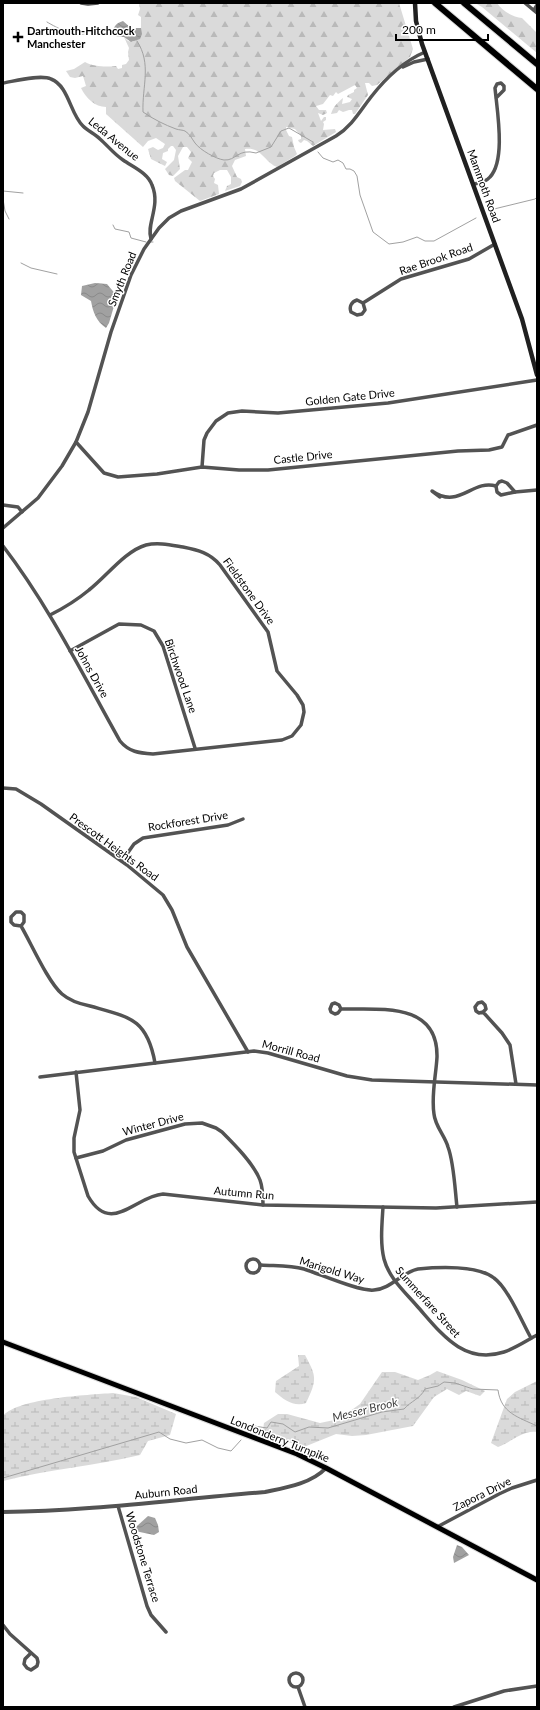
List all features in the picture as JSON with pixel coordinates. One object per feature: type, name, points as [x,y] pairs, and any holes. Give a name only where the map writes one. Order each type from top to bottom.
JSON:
[{"type":"highway","points":[[435,3],[537,89]]},
{"type":"highway","points":[[464,3],[537,64]]},
{"type":"main road","name":"Mammoth Road","points":[[415,3],[416,21],[425,52],[522,319],[537,375]]},
{"type":"main road","name":"Londonderry Turnpike","points":[[3,1342],[297,1454],[537,1580]]},
{"type":"street","points":[[81,3],[98,3]]},
{"type":"street","points":[[525,3],[535,12],[537,5]]},
{"type":"street","name":"Smyth Road","points":[[3,528],[38,498],[62,466],[76,442],[93,398],[111,332],[131,275],[138,258],[164,223],[181,211],[241,189],[340,134],[355,119],[375,91],[407,62],[425,52]]},
{"type":"street","name":"Smyth Road","points":[[399,69],[414,62],[428,59]]},
{"type":"street","name":"Leda Avenue","points":[[3,83],[41,78],[53,80],[61,86],[75,115],[83,126],[122,159],[148,178],[152,184],[155,196],[155,212],[150,232],[151,239]]},
{"type":"street","points":[[474,184],[489,178],[494,171],[497,161],[498,129],[496,98]]},
{"type":"street","name":"Rae Brook Road","points":[[363,303],[401,279],[469,259],[495,244]]},
{"type":"street","name":"Rae Brook Road","points":[[357,300],[363,303],[365,310],[362,314],[358,315],[351,312],[350,307],[352,303],[357,300]]},
{"type":"street","name":"Golden Gate Drive","points":[[202,467],[204,440],[207,433],[216,421],[228,413],[242,411],[278,413],[388,403],[537,380]]},
{"type":"street","name":"Castle Drive","points":[[76,442],[99,468],[110,476],[136,477],[202,467],[254,471],[458,451],[493,449],[502,447],[508,435],[537,425]]},
{"type":"street","points":[[496,486],[499,482],[504,481],[515,492]]},
{"type":"street","points":[[440,497],[448,498],[458,496],[480,486],[490,484],[496,486]]},
{"type":"street","points":[[496,486],[496,490],[499,494],[537,490]]},
{"type":"street","points":[[3,505],[18,507],[22,512]]},
{"type":"street","name":"Fieldstone Drive","points":[[50,615],[75,601],[130,554],[147,545],[165,544],[190,548],[204,552],[216,560],[268,632],[277,671],[301,701],[304,708],[303,716],[297,731],[289,738],[282,740],[195,748]]},
{"type":"street","name":"Johns Drive","points":[[3,546],[33,587],[50,615],[120,741],[128,748],[141,753],[153,754],[195,748]]},
{"type":"street","name":"Birchwood Lane","points":[[70,651],[119,624],[126,623],[141,625],[154,631],[163,646],[195,748]]},
{"type":"street","name":"Prescott Heights Road","points":[[3,788],[16,789],[23,792],[122,861],[150,883],[167,901],[187,947],[248,1052]]},
{"type":"street","name":"Rockforest Drive","points":[[122,861],[134,844],[143,838],[228,825],[243,819]]},
{"type":"street","points":[[18,912],[24,915],[24,922],[21,926],[14,925],[11,922],[11,917],[14,913],[18,912]]},
{"type":"street","points":[[21,926],[58,990],[75,1002],[120,1015],[133,1021],[148,1036],[155,1063]]},
{"type":"street","points":[[341,1009],[402,1011],[415,1015],[430,1029],[436,1042],[437,1057],[434,1082],[434,1116],[449,1148],[457,1208]]},
{"type":"street","points":[[483,1012],[502,1033],[510,1045],[516,1084]]},
{"type":"street","name":"Morrill Road","points":[[40,1077],[248,1052],[268,1053],[358,1078],[537,1085]]},
{"type":"street","name":"Autumn Run","points":[[76,1072],[80,1110],[73,1145],[76,1158],[92,1202],[96,1207],[109,1213],[124,1212],[148,1197],[155,1195],[177,1195],[238,1204],[263,1205],[457,1208],[537,1202]]},
{"type":"street","name":"Winter Drive","points":[[76,1158],[99,1152],[126,1140],[185,1124],[202,1123],[222,1132],[252,1168],[260,1180],[263,1205]]},
{"type":"street","name":"Summerfare Street","points":[[383,1207],[383,1252],[388,1269],[395,1280],[451,1343],[466,1351],[477,1354],[498,1353],[515,1347],[537,1335]]},
{"type":"street","name":"Marigold Way","points":[[254,1258],[258,1260],[261,1265],[259,1271],[254,1273],[250,1272],[246,1266],[249,1260],[254,1258]]},
{"type":"street","name":"Marigold Way","points":[[261,1265],[302,1268],[369,1290],[380,1289],[410,1271],[423,1268],[471,1269],[493,1277],[503,1287],[531,1338]]},
{"type":"street","name":"Auburn Road","points":[[3,1512],[50,1512],[265,1492],[289,1487],[312,1478],[326,1468]]},
{"type":"street","name":"Zapora Drive","points":[[437,1528],[441,1524],[499,1494],[537,1480]]},
{"type":"street","name":"Woodstone Terrace","points":[[118,1506],[147,1606],[151,1615],[166,1632]]},
{"type":"street","points":[[3,1625],[10,1634],[37,1658],[37,1666],[31,1670],[24,1664],[25,1659],[31,1653]]},
{"type":"street","points":[[294,1673],[300,1674],[303,1678],[303,1682],[298,1687],[293,1686],[290,1683],[290,1676],[294,1673]]},
{"type":"street","points":[[454,1707],[504,1691],[537,1686]]},
{"type":"street","points":[[298,1687],[305,1707]]},
{"type":"green space","points":[[139,3],[399,3],[413,49],[410,57],[377,85],[372,86],[369,83],[365,83],[368,95],[355,114],[353,114],[352,110],[343,112],[339,110],[337,113],[331,114],[336,105],[343,98],[342,104],[350,102],[352,99],[347,97],[357,88],[355,85],[338,94],[336,92],[333,96],[330,95],[323,104],[316,106],[319,110],[326,110],[327,113],[323,115],[318,113],[321,121],[324,117],[326,117],[326,120],[323,122],[323,130],[335,129],[336,132],[313,146],[304,140],[301,143],[299,142],[298,140],[301,139],[301,136],[295,129],[286,127],[289,136],[292,137],[297,154],[295,156],[277,167],[269,162],[259,152],[245,149],[246,156],[235,160],[232,166],[237,177],[241,179],[242,182],[240,186],[225,191],[227,186],[231,184],[231,177],[227,170],[220,170],[214,173],[213,176],[215,179],[214,183],[218,185],[219,194],[200,201],[175,181],[174,178],[185,170],[188,170],[192,162],[188,158],[191,152],[187,147],[183,147],[178,156],[180,169],[173,176],[169,175],[165,169],[174,160],[176,150],[173,146],[168,149],[168,151],[163,153],[162,159],[167,162],[165,166],[151,159],[148,149],[153,147],[158,150],[163,148],[165,144],[156,138],[148,141],[143,147],[106,114],[106,107],[95,104],[85,95],[81,88],[86,86],[83,76],[75,78],[70,77],[66,71],[74,69],[85,62],[96,66],[116,66],[118,69],[122,68],[122,65],[126,64],[129,60],[129,48],[124,37],[128,41],[133,42],[141,28],[141,17],[138,15],[140,9]]},
{"type":"green space","points":[[475,3],[497,3],[508,13],[522,18],[537,33],[537,53],[482,7]]},
{"type":"green space","points":[[298,1355],[305,1355],[312,1369],[314,1379],[314,1384],[306,1403],[302,1404],[289,1402],[275,1392],[276,1381],[299,1366]]},
{"type":"green space","points":[[437,1371],[462,1380],[485,1391],[480,1396],[466,1391],[459,1395],[447,1389],[434,1397],[413,1426],[366,1435],[352,1436],[336,1434],[304,1447],[288,1442],[263,1430],[264,1423],[278,1414],[287,1414],[320,1423],[339,1419],[360,1404],[382,1372],[395,1372],[418,1380]]},
{"type":"green space","points":[[537,1381],[537,1432],[527,1433],[498,1447],[491,1443],[507,1399],[515,1392]]},
{"type":"green space","points":[[113,1393],[136,1397],[176,1414],[170,1435],[148,1441],[140,1455],[37,1473],[3,1481],[3,1416],[11,1410],[38,1401],[71,1396]]},
{"type":"water","points":[[123,21],[131,28],[141,28],[142,34],[140,39],[131,42],[124,37],[115,36],[115,26]]},
{"type":"water","points":[[95,283],[107,284],[117,296],[109,323],[106,328],[96,316],[91,301],[81,295],[82,286]]},
{"type":"water","points":[[148,1516],[155,1518],[158,1525],[159,1532],[154,1535],[135,1531],[137,1526]]},
{"type":"water","points":[[457,1545],[462,1547],[469,1555],[454,1563],[453,1557]]},
{"type":"waterway","points":[[47,22],[72,33],[87,33]]},
{"type":"waterway","points":[[137,41],[142,50],[145,67],[143,112],[168,126],[185,131],[190,135],[197,146],[208,154],[217,158],[228,160],[241,153],[256,153],[271,147],[281,131],[289,128],[313,142]]},
{"type":"waterway","points":[[318,152],[323,158],[333,162],[338,160],[343,163],[346,169],[354,171],[357,176],[360,195],[373,232],[389,244],[403,242],[417,237],[425,241],[434,241],[476,218]]},
{"type":"waterway","points":[[3,191],[23,193]]},
{"type":"waterway","points":[[490,210],[535,199],[537,197]]},
{"type":"waterway","points":[[3,199],[5,211],[9,219]]},
{"type":"waterway","points":[[113,225],[115,229],[129,232],[131,238],[146,242]]},
{"type":"waterway","points":[[21,263],[31,268],[57,274]]},
{"type":"waterway","name":"Messer Brook","points":[[247,1431],[254,1426],[267,1428],[271,1422],[283,1424],[295,1432],[309,1427],[328,1428],[382,1412],[404,1409],[421,1395],[425,1389],[438,1386],[444,1382],[455,1383],[473,1389],[498,1390],[500,1398],[507,1409],[517,1417],[537,1426]]},
{"type":"waterway","name":"Messer Brook","points":[[3,1478],[159,1432],[170,1439],[186,1443],[202,1440],[218,1448],[231,1451],[241,1440]]},
{"type":"place","name":"Dartmouth-Hitchcock Manchester","points":[[18,37]]}]
